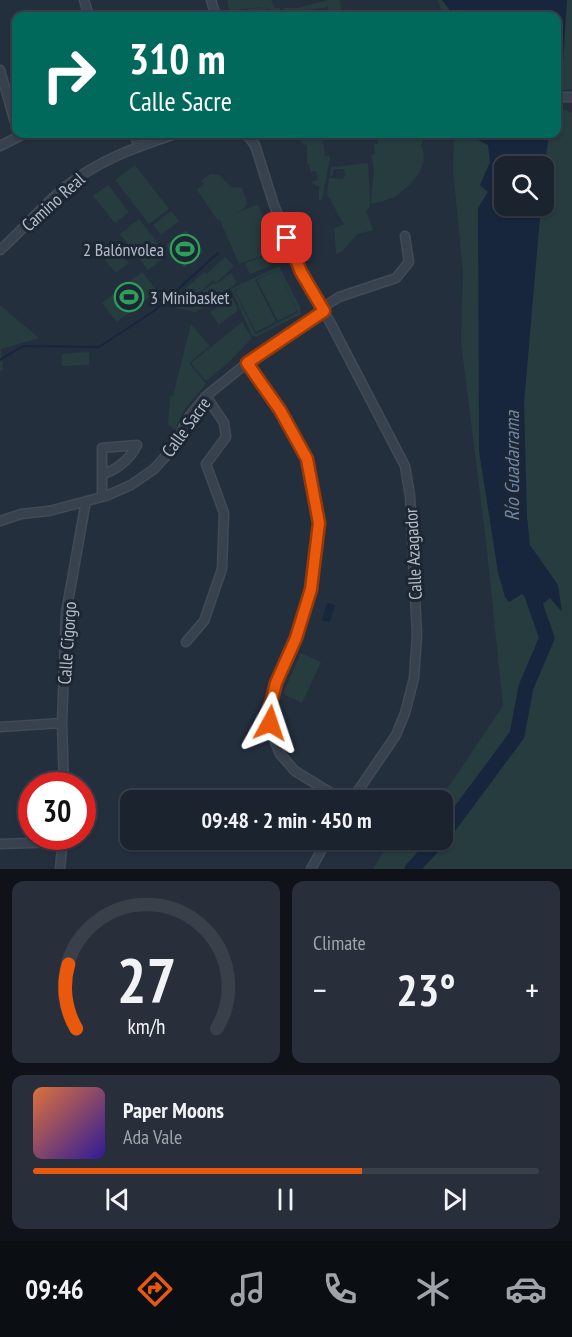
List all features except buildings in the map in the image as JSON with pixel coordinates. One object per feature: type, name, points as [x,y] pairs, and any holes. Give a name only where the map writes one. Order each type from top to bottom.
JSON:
[{"type":"street","points":[[0,70],[12,112]]},
{"type":"street","points":[[0,146],[14,138]]},
{"type":"street","points":[[136,138],[139,146]]},
{"type":"street","name":"Camino Real","points":[[0,250],[62,189],[81,175],[100,163],[164,138]]},
{"type":"street","points":[[249,138],[255,145]]},
{"type":"street","points":[[255,145],[256,138]]},
{"type":"street","name":"Calle Azagador","points":[[255,145],[274,205],[301,272],[323,309],[405,466],[410,496],[417,635],[414,678],[405,713],[396,735],[358,790]]},
{"type":"street","name":"Calle Sacre","points":[[0,521],[21,514],[49,511],[102,497],[131,485],[154,469],[174,447],[188,418],[206,396],[247,363],[339,297],[396,278],[409,262],[405,236]]},
{"type":"street","points":[[247,363],[280,410],[307,459],[319,523],[311,589],[296,638],[276,683],[269,711],[272,735],[280,754],[295,771],[326,790]]},
{"type":"street","points":[[186,642],[204,621],[222,568],[224,513],[206,464],[226,437],[224,423],[206,396]]},
{"type":"street","points":[[102,474],[109,473],[128,459],[137,445],[102,448],[102,474],[102,497]]},
{"type":"street","name":"Calle Cigorgo","points":[[64,772],[62,723],[66,613],[86,501]]},
{"type":"street","points":[[0,727],[62,723]]},
{"type":"street","points":[[0,844],[18,843]]},
{"type":"street","points":[[60,869],[62,850]]},
{"type":"street","points":[[310,869],[321,850]]},
{"type":"green space","points":[[227,0],[271,0],[275,8],[280,8],[281,12],[271,12],[270,9],[262,10],[262,12],[234,12],[262,7],[229,11]]},
{"type":"green space","points":[[327,0],[340,0],[342,12],[329,12],[328,6],[292,12],[284,12],[283,8],[298,8]]},
{"type":"green space","points":[[437,0],[572,0],[572,89],[561,90],[561,12],[442,12]]},
{"type":"green space","points":[[561,108],[572,113],[572,869],[373,869],[384,850],[453,850],[453,790],[446,790],[503,706],[486,541],[461,342],[463,273],[453,169],[454,138],[561,138]]},
{"type":"green space","points":[[298,138],[323,138],[325,156],[330,157],[322,200],[319,201],[319,186],[311,182],[318,180],[316,171],[311,172],[307,164],[307,145]]},
{"type":"green space","points":[[377,138],[424,138],[421,146],[424,160],[415,179],[404,190],[396,196],[371,204],[374,173],[371,155],[375,154],[374,144],[378,144]]},
{"type":"green space","points":[[368,163],[370,207],[366,211],[373,230],[357,234],[342,252],[336,254],[334,228],[344,225],[327,194],[329,178],[342,179],[346,175],[344,169],[334,169],[330,176],[331,167]]},
{"type":"green space","points":[[135,165],[169,209],[149,224],[115,180]]},
{"type":"green space","points":[[211,174],[219,175],[231,187],[242,188],[247,203],[244,209],[236,213],[258,204],[276,251],[239,264],[220,220],[218,221],[197,190],[204,184],[201,180]]},
{"type":"green space","points":[[108,185],[129,212],[115,223],[93,196]]},
{"type":"green space","points":[[171,211],[179,221],[161,235],[153,225]]},
{"type":"green space","points":[[139,219],[167,255],[148,270],[120,234]]},
{"type":"green space","name":"2 Balónvolea","points":[[186,230],[204,252],[184,268],[166,245]]},
{"type":"green space","points":[[118,249],[129,263],[116,273],[105,260]]},
{"type":"green space","points":[[266,256],[270,266],[250,274],[245,263]]},
{"type":"green space","points":[[225,257],[234,266],[216,283],[213,280],[194,298],[231,273],[237,283],[196,312],[176,308],[187,291],[193,296],[186,288],[204,272],[207,274]]},
{"type":"green space","points":[[279,266],[300,307],[301,314],[256,337],[252,335],[231,289]],"holes":[[[277,270],[257,280],[278,321],[297,311],[278,270],[298,312],[257,334],[234,290],[243,286],[235,291],[256,332],[276,322],[255,280]]]},
{"type":"green space","name":"3 Minibasket","points":[[142,272],[157,291],[117,322],[102,303]]},
{"type":"green space","points":[[232,297],[238,310],[219,325],[210,312]]},
{"type":"green space","points":[[0,305],[39,338],[1,349],[3,370],[0,372]]},
{"type":"green space","points":[[242,322],[252,338],[228,363],[206,381],[191,363]]},
{"type":"green space","points":[[191,324],[210,346],[189,363],[206,384],[184,410],[175,430],[168,425],[170,397],[173,396]]},
{"type":"green space","points":[[89,352],[89,365],[62,366],[62,354]]},
{"type":"green space","points":[[301,653],[321,662],[302,703],[283,694]]},
{"type":"water","points":[[442,0],[567,0],[561,72],[561,12],[451,12]]},
{"type":"water","points":[[474,138],[548,138],[546,156],[494,156],[494,216],[540,216],[524,403],[527,517],[530,545],[558,585],[562,612],[550,598],[540,606],[522,594],[509,602],[505,597],[498,572],[479,451],[478,208],[488,192],[480,185],[490,162],[488,145]]},
{"type":"water","points":[[327,603],[335,605],[330,622],[322,620]]},
{"type":"waterway","points":[[0,360],[23,346],[99,347],[154,311],[218,253]]},
{"type":"waterway","name":"Río Guadarrama","points":[[453,821],[517,735],[526,687],[547,638],[527,581]]},
{"type":"waterway","name":"Río Guadarrama","points":[[412,869],[430,850]]},
{"type":"place","name":"2 Balónvolea","points":[[185,249]]},
{"type":"place","name":"3 Minibasket","points":[[129,297]]},
{"type":"route","points":[[270,723],[269,711],[276,683],[296,638],[311,589],[319,523],[307,459],[280,410],[247,363],[324,311],[301,272],[287,238]]}]
